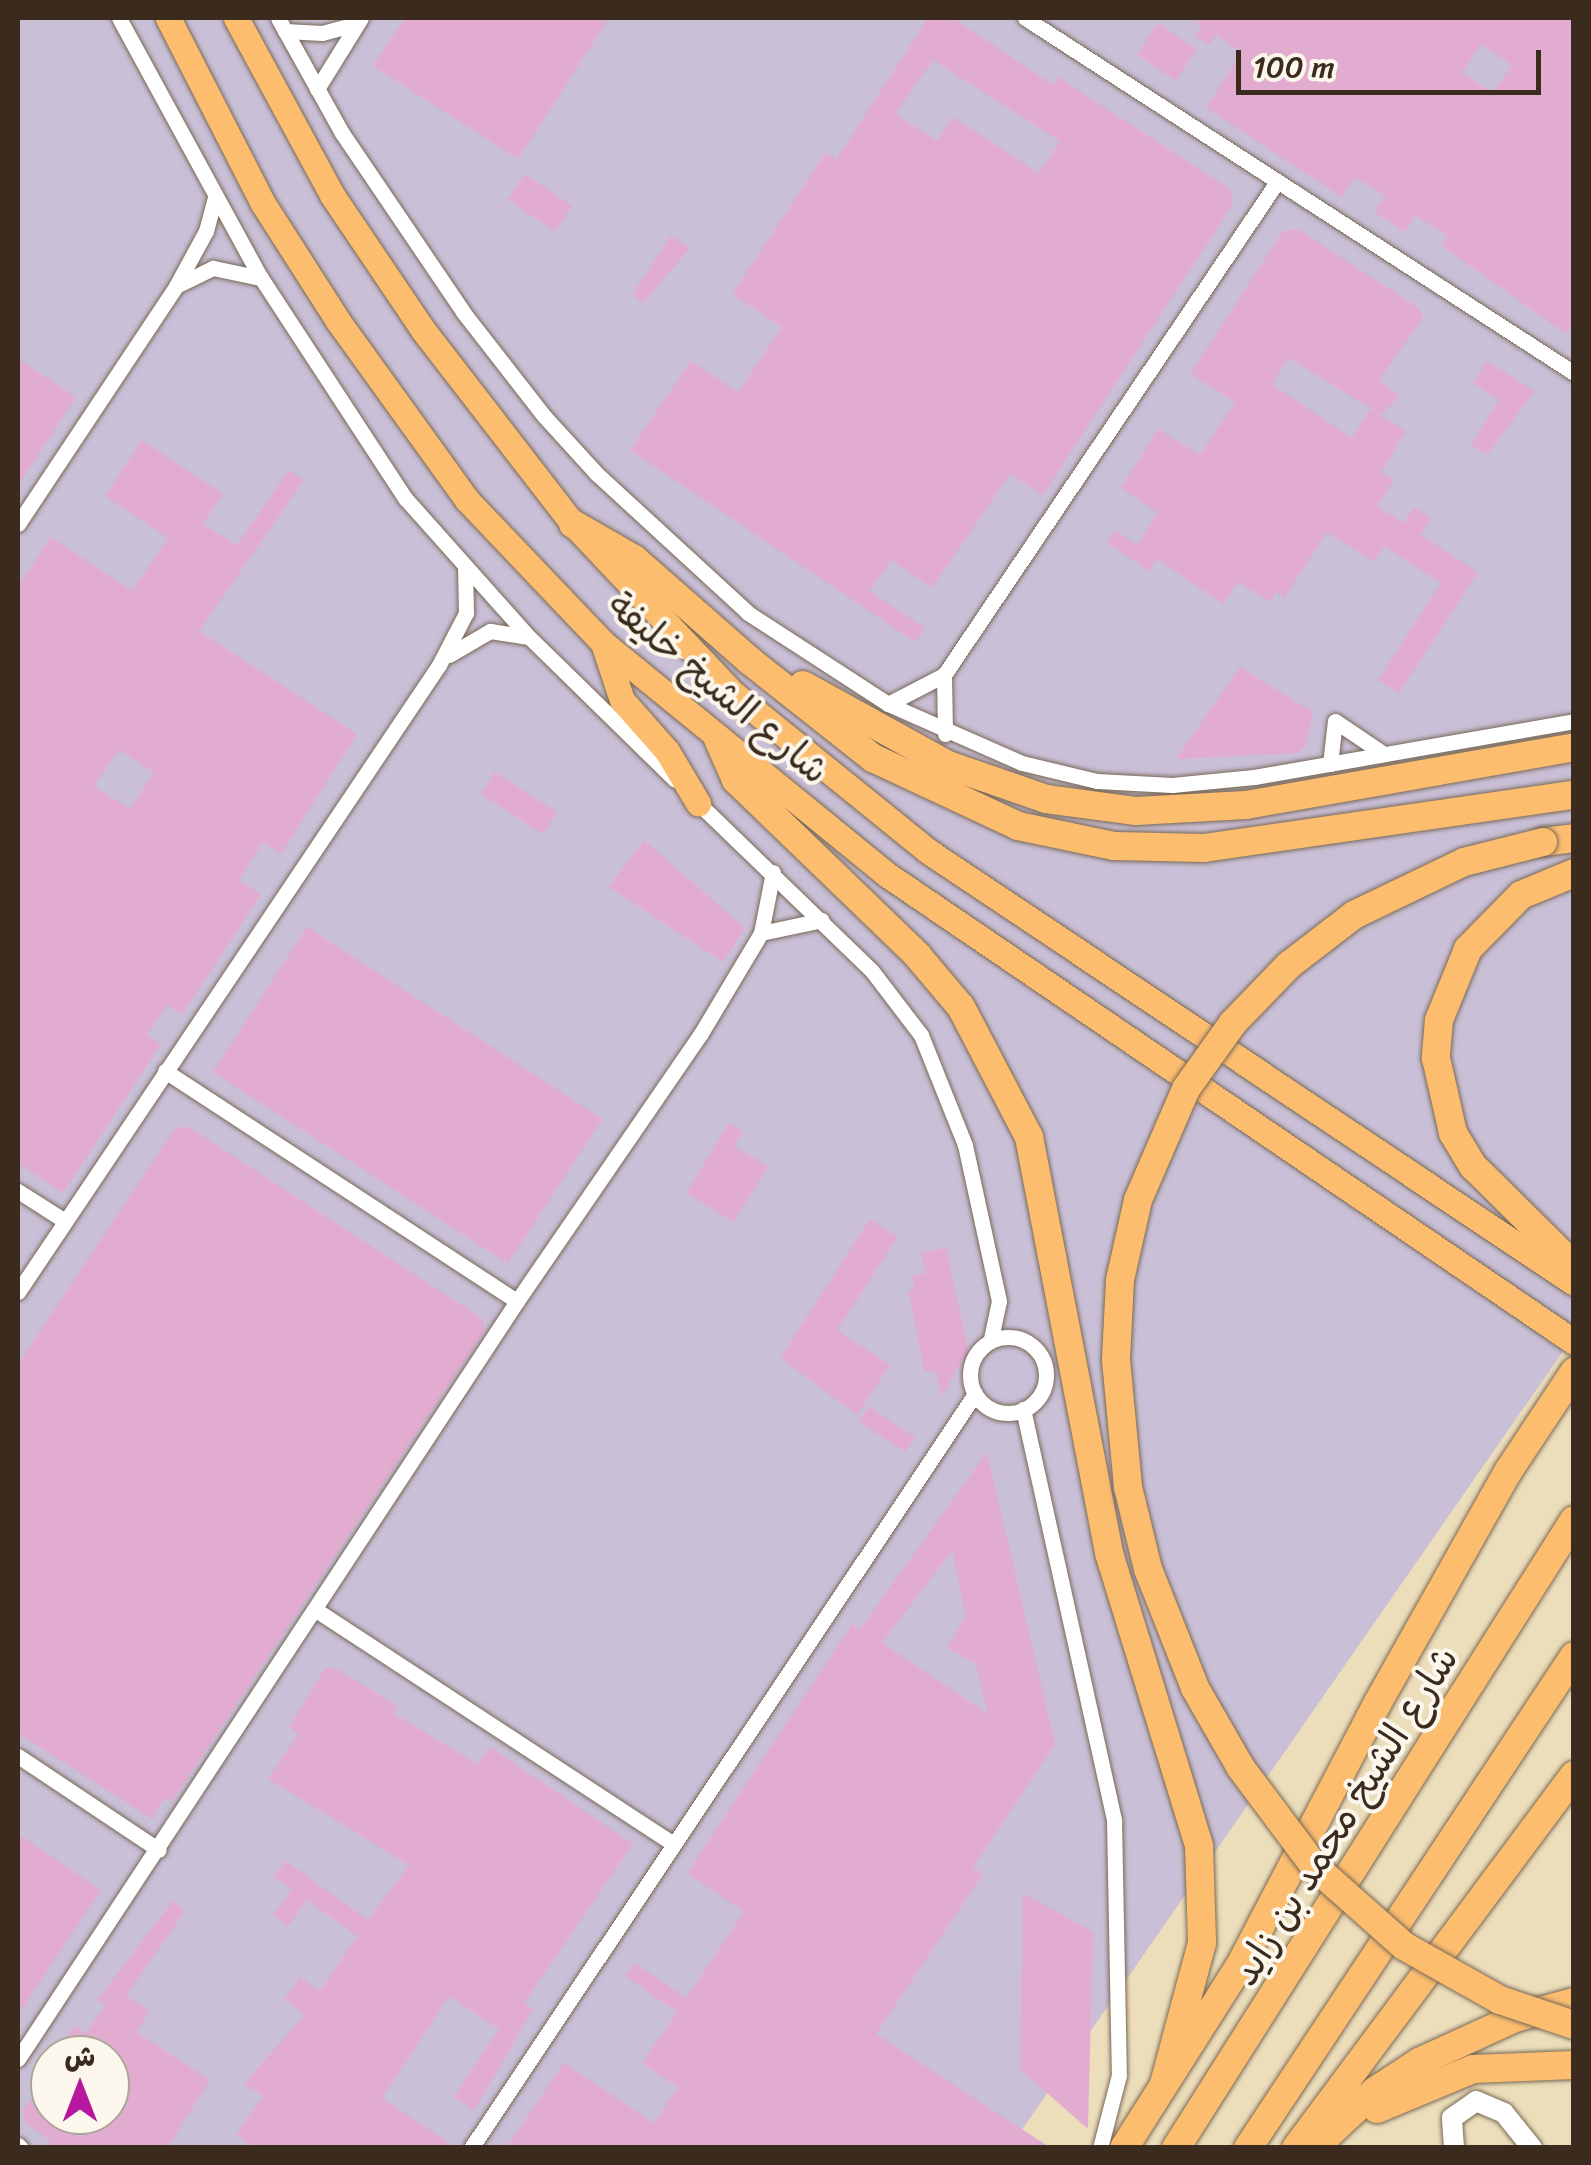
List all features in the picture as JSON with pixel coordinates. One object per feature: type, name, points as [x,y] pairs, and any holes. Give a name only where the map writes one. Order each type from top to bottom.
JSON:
[{"type":"highway","name":"شارع الشيخ خليفة","points":[[168,18],[262,202],[338,321],[467,500],[603,643],[718,740],[901,884],[1574,1342]]},
{"type":"highway","name":"شارع الشيخ خليفة","points":[[236,18],[376,265],[572,524],[734,694],[857,798],[1574,1283]]},
{"type":"highway","points":[[572,524],[634,559],[750,661],[873,758],[919,784],[1018,826],[1069,839],[1204,848],[1574,795]]},
{"type":"highway","points":[[603,643],[622,700],[668,751],[698,803]]},
{"type":"highway","points":[[750,661],[948,765],[1046,799],[1099,808],[1173,812],[1246,805],[1574,747]]},
{"type":"highway","points":[[718,740],[736,780],[918,955],[961,1007],[1005,1082],[1033,1151],[1104,1535],[1198,1846],[1202,1943],[1164,2084]]},
{"type":"highway","points":[[1574,838],[1464,862],[1366,908],[1289,964],[1233,1023],[1186,1089],[1151,1162],[1123,1266],[1116,1360],[1126,1473],[1148,1570],[1195,1688],[1241,1768],[1315,1867],[1404,1946],[1500,2000],[1574,2025]]},
{"type":"highway","points":[[1574,873],[1522,895],[1492,919],[1468,949],[1439,1020],[1436,1058],[1453,1133],[1473,1166],[1574,1266]]},
{"type":"highway","points":[[1124,2148],[1239,1967],[1509,1470],[1574,1372]]},
{"type":"highway","name":"شارع الشيخ محمد بن زايد","points":[[1176,2148],[1574,1520]]},
{"type":"highway","points":[[1248,2148],[1574,1656]]},
{"type":"highway","points":[[1296,2148],[1574,1775]]},
{"type":"highway","points":[[1314,2148],[1375,2091],[1420,2062],[1515,2018],[1574,2002]]},
{"type":"highway","points":[[1329,2148],[1390,2102],[1444,2077],[1502,2066],[1574,2064]]},
{"type":"street","points":[[119,18],[261,278],[405,498],[529,637],[822,920],[898,1002],[940,1071],[965,1146],[998,1301],[991,1340],[971,1364],[975,1394],[471,2148]]},
{"type":"street","points":[[1025,18],[1574,372]]},
{"type":"street","points":[[282,24],[322,34],[359,21]]},
{"type":"street","points":[[317,89],[359,21]]},
{"type":"street","points":[[282,24],[317,89],[473,325],[597,474],[748,613],[888,704],[945,734],[1063,775],[1136,784],[1212,782],[1574,721]]},
{"type":"street","points":[[888,704],[944,675],[1277,182]]},
{"type":"street","points":[[18,524],[176,286],[206,231],[215,198]]},
{"type":"street","points":[[176,286],[213,268],[261,278]]},
{"type":"street","points":[[18,1292],[439,665],[466,613],[464,565]]},
{"type":"street","points":[[439,665],[479,634],[529,637]]},
{"type":"street","points":[[944,675],[945,734]]},
{"type":"street","points":[[1330,764],[1335,721],[1382,752]]},
{"type":"street","points":[[18,2059],[517,1301],[700,1035],[762,933],[773,872]]},
{"type":"street","points":[[762,933],[822,920]]},
{"type":"street","points":[[165,1071],[517,1301]]},
{"type":"street","points":[[18,1191],[65,1221]]},
{"type":"street","points":[[975,1394],[996,1411],[1024,1409],[1042,1392],[1042,1359],[1017,1338],[991,1340]]},
{"type":"street","points":[[1024,1409],[1109,1779],[1118,1861],[1119,2074],[1100,2148]]},
{"type":"street","points":[[316,1610],[673,1844]]},
{"type":"street","points":[[18,1756],[159,1850]]},
{"type":"street","points":[[1454,2148],[1452,2118],[1476,2102],[1504,2112],[1532,2148]]},
{"type":"shaded area","points":[[18,18],[1573,18],[1573,1337],[1010,2147],[18,2147]]},
{"type":"building","points":[[405,18],[609,18],[518,159],[373,66]]},
{"type":"building","points":[[928,18],[953,18],[1053,85],[1058,77],[1230,189],[1233,204],[1043,495],[1010,474],[932,588],[891,560],[870,591],[925,628],[915,642],[630,450],[691,361],[738,392],[782,327],[732,294],[826,152],[836,160]],"holes":[[[933,60],[1060,141],[1039,173],[953,117],[937,141],[895,114]]]},
{"type":"building","points":[[1189,18],[1574,18],[1574,323],[1566,334],[1442,246],[1448,236],[1415,215],[1405,232],[1374,212],[1385,196],[1355,177],[1342,197],[1206,108],[1242,52],[1216,35],[1209,45],[1195,36],[1202,25]],"holes":[[[1481,44],[1512,65],[1493,93],[1462,73]]]},
{"type":"building","points":[[1158,23],[1197,49],[1176,81],[1137,55]]},
{"type":"building","points":[[525,174],[572,206],[555,232],[508,200]]},
{"type":"building","points":[[1298,229],[1419,308],[1423,318],[1379,380],[1399,396],[1382,415],[1288,358],[1272,384],[1352,438],[1370,409],[1406,431],[1381,472],[1394,480],[1377,506],[1404,523],[1414,507],[1431,518],[1421,535],[1478,572],[1399,693],[1378,680],[1441,583],[1384,546],[1374,562],[1327,532],[1284,598],[1276,592],[1270,602],[1238,582],[1223,604],[1157,559],[1149,571],[1107,543],[1115,530],[1137,545],[1158,513],[1121,488],[1158,429],[1200,455],[1235,402],[1190,374],[1283,231]]},
{"type":"building","points":[[671,236],[690,248],[643,303],[632,295]]},
{"type":"building","points":[[18,359],[76,397],[18,486]]},
{"type":"building","points":[[1487,361],[1535,391],[1487,455],[1471,445],[1499,400],[1473,383]]},
{"type":"building","points":[[142,440],[223,494],[203,524],[237,545],[289,470],[304,480],[199,631],[357,734],[281,854],[263,842],[239,880],[261,894],[182,1015],[167,1005],[147,1035],[161,1044],[63,1193],[18,1163],[18,586],[51,537],[132,591],[168,538],[105,496]],"holes":[[[119,750],[154,772],[130,809],[94,786]]]},
{"type":"building","points":[[1240,667],[1313,712],[1306,745],[1298,753],[1176,759]]},
{"type":"building","points":[[495,772],[557,812],[543,834],[481,794]]},
{"type":"building","points":[[644,840],[745,928],[723,962],[609,887]]},
{"type":"building","points":[[307,927],[602,1119],[508,1264],[213,1072]]},
{"type":"building","points":[[729,1123],[743,1132],[734,1146],[768,1166],[734,1222],[686,1193]]},
{"type":"building","points":[[189,1127],[483,1319],[485,1330],[172,1801],[164,1799],[152,1819],[18,1733],[18,1364],[175,1128]]},
{"type":"building","points":[[870,1219],[898,1237],[837,1330],[890,1365],[857,1415],[780,1358]]},
{"type":"building","points":[[946,1248],[970,1358],[962,1360],[942,1396],[935,1371],[924,1371],[908,1291],[915,1289],[912,1276],[926,1273],[921,1253]]},
{"type":"building","points":[[869,1407],[915,1437],[905,1452],[859,1422]]},
{"type":"building","points":[[987,1452],[1055,1744],[973,1867],[983,1874],[876,2034],[1051,2148],[506,2148],[564,2063],[654,2123],[678,2087],[642,2063],[677,2012],[625,1976],[635,1963],[686,1998],[744,1912],[687,1873],[852,1624],[860,1629]],"holes":[[[952,1551],[965,1616],[947,1648],[976,1664],[988,1714],[882,1643]]]},
{"type":"building","points":[[325,1668],[335,1668],[398,1706],[393,1713],[478,1764],[490,1747],[633,1844],[524,2003],[533,2009],[474,2111],[454,2097],[499,2029],[449,1996],[382,2098],[457,2148],[255,2148],[236,2135],[263,2096],[244,2084],[305,2014],[284,2000],[300,1977],[320,1991],[357,1936],[307,1900],[288,1926],[273,1915],[292,1889],[274,1877],[286,1861],[368,1920],[409,1865],[268,1779],[298,1734],[289,1727]]},
{"type":"building","points":[[18,1834],[101,1890],[18,2015]]},
{"type":"building","points":[[1023,1893],[1093,1932],[1088,2129],[1020,2069]]},
{"type":"building","points":[[173,1901],[185,1911],[126,1996],[150,2011],[136,2032],[210,2080],[167,2148],[41,2148],[51,2141],[42,2135],[130,2135],[130,2035],[68,2035],[74,2026],[86,2034],[105,2005],[97,2000]]},
{"type":"building","points":[[30,2101],[30,2126],[25,2123],[23,2109]]}]
